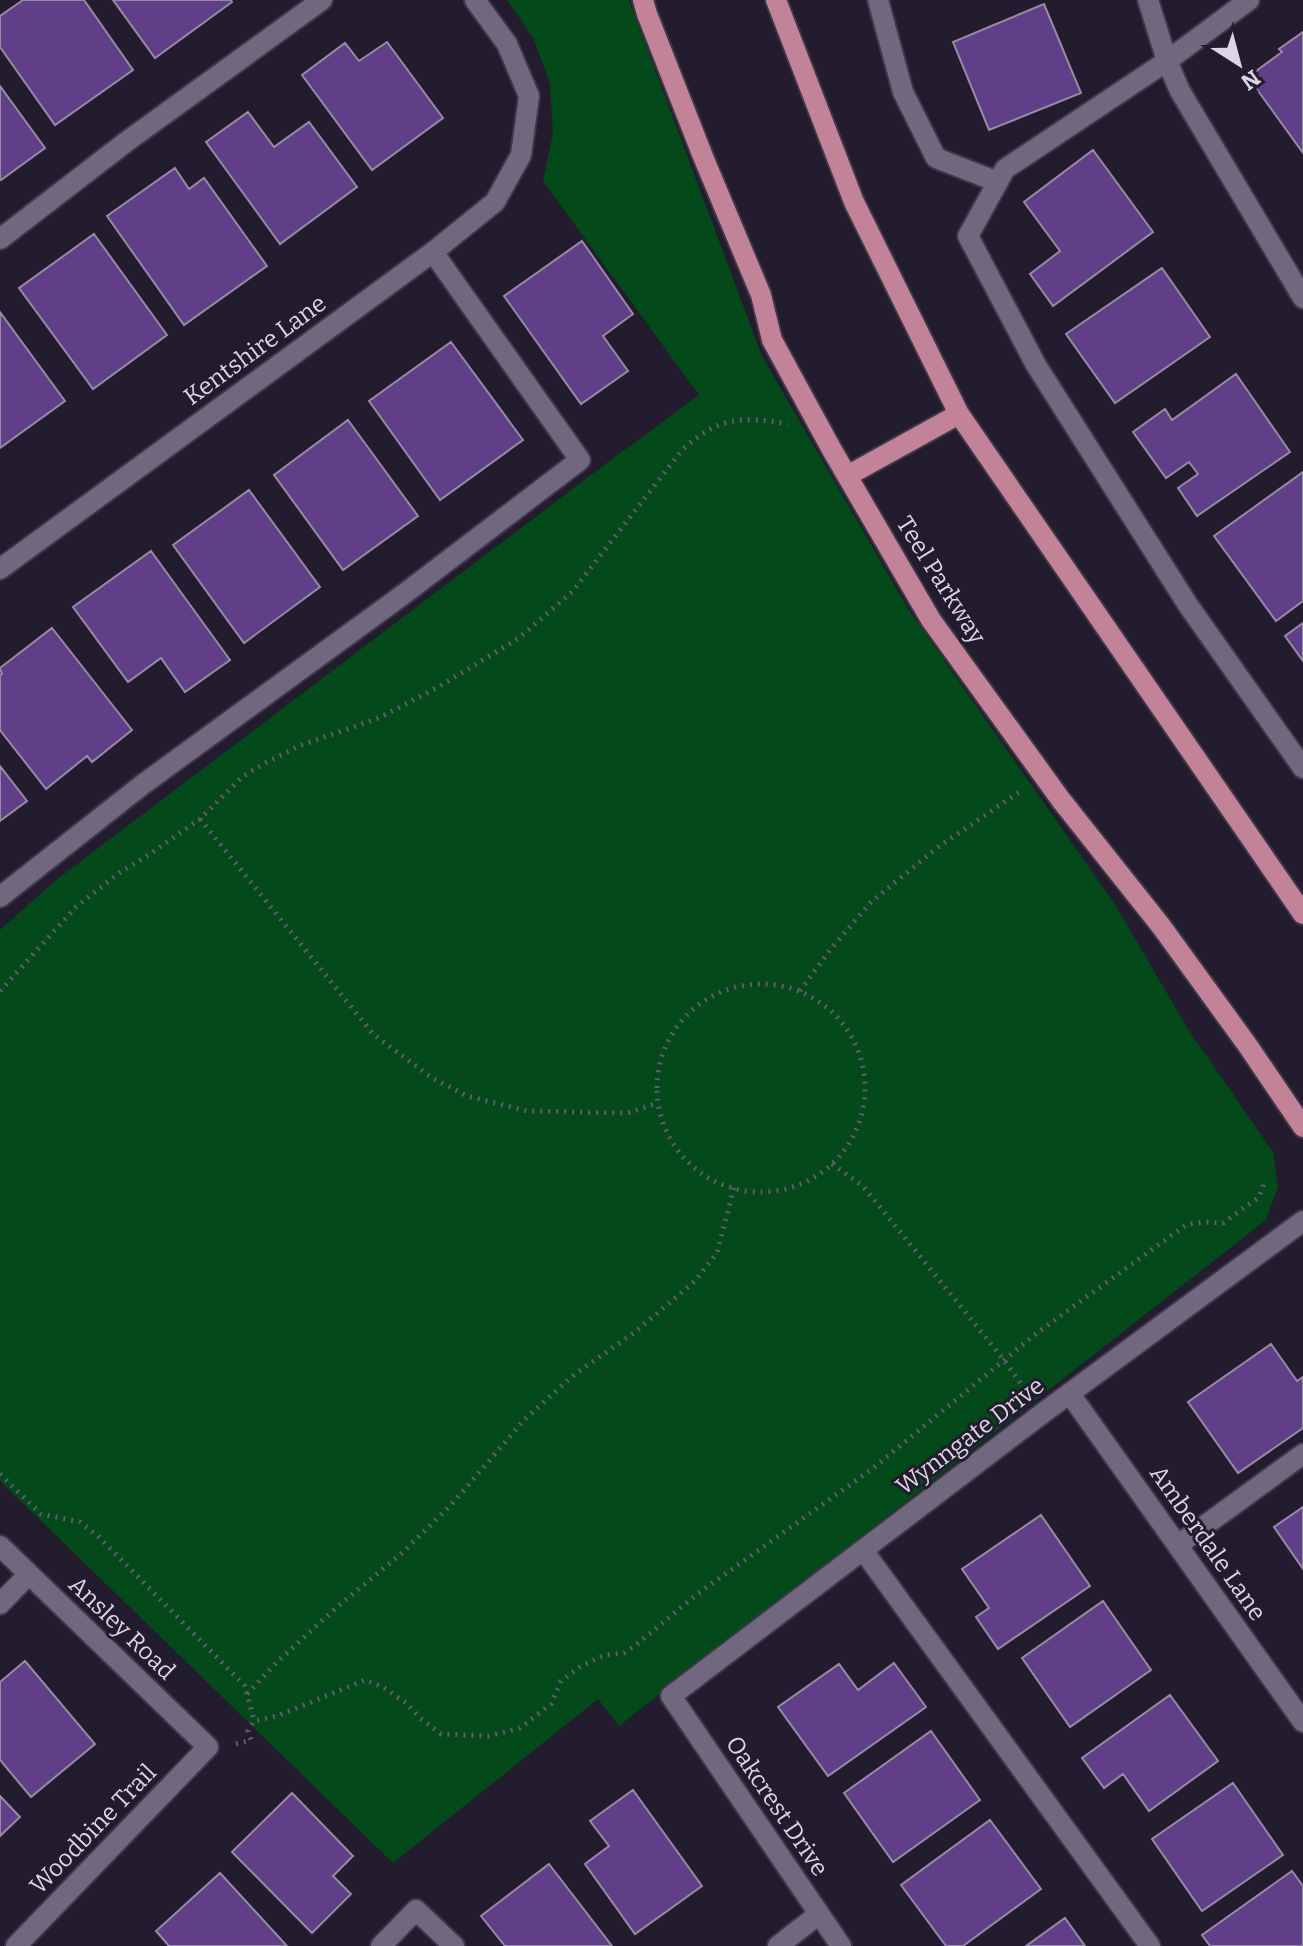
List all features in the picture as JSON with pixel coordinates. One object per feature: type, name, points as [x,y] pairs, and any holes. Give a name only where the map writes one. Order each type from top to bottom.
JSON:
[{"type":"main road","name":"Teel Parkway","points":[[643,0],[698,144],[761,295],[772,340],[931,620],[1061,800],[1161,926],[1303,1127]]},
{"type":"main road","points":[[776,0],[854,202],[959,414],[1303,914]]},
{"type":"main road","points":[[847,476],[959,414]]},
{"type":"street","points":[[0,239],[126,142],[322,0]]},
{"type":"street","name":"Kentshire Lane","points":[[0,569],[433,252],[495,202],[521,155],[529,96],[507,44],[475,0]]},
{"type":"street","points":[[878,0],[903,92],[936,158],[998,182]]},
{"type":"street","points":[[1148,0],[1180,91],[1300,285]]},
{"type":"street","points":[[1249,0],[1167,61],[1005,169],[968,236],[1044,378],[1188,605],[1303,768]]},
{"type":"street","points":[[0,897],[142,785],[392,603],[580,460],[433,252]]},
{"type":"street","name":"Wynngate Drive","points":[[671,1696],[1303,1221]]},
{"type":"street","name":"Amberdale Lane","points":[[1070,1394],[1303,1722]]},
{"type":"street","points":[[1178,1545],[1303,1454]]},
{"type":"street","name":"Ansley Road","points":[[0,1546],[208,1747]]},
{"type":"street","points":[[863,1550],[1150,1946]]},
{"type":"street","points":[[0,1604],[29,1574]]},
{"type":"street","name":"Oakcrest Drive","points":[[671,1696],[841,1946]]},
{"type":"street","name":"Woodbine Trail","points":[[16,1946],[208,1747]]},
{"type":"street","points":[[381,1946],[416,1910],[454,1946]]},
{"type":"street","points":[[778,1946],[819,1914]]},
{"type":"path","points":[[0,991],[76,907],[119,873],[200,819],[242,777],[329,734],[379,718],[440,686],[519,638],[572,592],[682,450],[698,435],[722,423],[738,421],[758,419],[793,425]]},
{"type":"path","points":[[800,991],[871,902],[937,848],[1022,790]]},
{"type":"path","points":[[200,819],[373,1034],[432,1078],[467,1096],[527,1111],[628,1113],[658,1103]]},
{"type":"path","points":[[749,984],[773,984],[800,991],[818,1000],[836,1015],[850,1033],[860,1055],[865,1078],[864,1102],[858,1125],[847,1146],[832,1164],[813,1178],[793,1187],[748,1191],[706,1177],[688,1163],[674,1146],[658,1103],[657,1079],[661,1056],[672,1034],[686,1015],[704,1000],[726,989],[749,984]]},
{"type":"path","points":[[832,1164],[863,1186],[1024,1388]]},
{"type":"path","points":[[254,1721],[277,1716],[365,1680],[383,1687],[406,1703],[441,1734],[489,1736],[520,1728],[551,1704],[561,1681],[581,1666],[605,1655],[624,1653],[636,1645],[696,1595],[872,1469],[1037,1333],[1188,1224],[1223,1223],[1259,1197],[1264,1183]]},
{"type":"path","points":[[247,1694],[277,1662],[401,1554],[451,1505],[525,1419],[575,1374],[635,1332],[695,1281],[717,1253],[734,1188]]},
{"type":"path","points":[[0,1474],[41,1514],[80,1522],[98,1536],[245,1686],[254,1721],[248,1731],[251,1740],[208,1747]]},
{"type":"green space","points":[[507,0],[629,0],[762,356],[907,607],[1116,906],[1188,1029],[1273,1152],[1278,1187],[1266,1220],[619,1726],[598,1699],[393,1863],[0,1481],[0,930],[56,880],[699,395],[543,181],[553,133],[550,85],[534,39]]},
{"type":"building","points":[[23,0],[84,0],[133,70],[55,125],[0,47],[0,16]]},
{"type":"building","points":[[113,0],[231,0],[232,2],[155,58]]},
{"type":"building","points":[[1044,4],[1081,93],[989,130],[953,42]]},
{"type":"building","points":[[1303,32],[1303,153],[1248,77]]},
{"type":"building","points":[[387,42],[443,118],[372,170],[302,75],[345,43],[359,61]]},
{"type":"building","points":[[0,86],[45,148],[1,180],[0,178]]},
{"type":"building","points":[[248,112],[274,147],[309,122],[357,187],[280,244],[206,142]]},
{"type":"building","points":[[1093,150],[1153,232],[1053,306],[1030,274],[1060,251],[1024,202]]},
{"type":"building","points":[[175,168],[189,189],[204,178],[267,266],[184,325],[107,216]]},
{"type":"building","points":[[94,234],[167,335],[93,389],[19,288]]},
{"type":"building","points":[[582,241],[633,314],[603,336],[628,371],[581,404],[504,296]]},
{"type":"building","points":[[1162,268],[1210,337],[1115,403],[1066,334]]},
{"type":"building","points":[[0,312],[65,401],[0,448]]},
{"type":"building","points":[[451,342],[523,440],[440,500],[369,401]]},
{"type":"building","points":[[1236,374],[1290,452],[1197,516],[1178,488],[1198,474],[1189,462],[1166,478],[1133,432],[1165,409],[1172,420]]},
{"type":"building","points":[[348,420],[418,516],[343,570],[274,475]]},
{"type":"building","points":[[1303,472],[1303,601],[1276,621],[1214,536]]},
{"type":"building","points":[[249,490],[320,587],[244,643],[173,545]]},
{"type":"building","points":[[151,551],[230,660],[185,692],[161,658],[128,682],[73,607]]},
{"type":"building","points":[[1303,623],[1303,661],[1285,636]]},
{"type":"building","points":[[52,628],[132,730],[92,762],[87,756],[46,789],[0,730],[0,668]]},
{"type":"building","points":[[0,766],[27,801],[0,821]]},
{"type":"building","points":[[1271,1344],[1297,1381],[1303,1377],[1303,1428],[1238,1473],[1188,1402]]},
{"type":"building","points":[[1303,1507],[1303,1569],[1274,1527]]},
{"type":"building","points":[[1041,1515],[1090,1586],[998,1649],[976,1617],[989,1608],[962,1569]]},
{"type":"building","points":[[1103,1601],[1151,1670],[1070,1727],[1022,1658]]},
{"type":"building","points":[[25,1661],[95,1744],[31,1797],[0,1760],[0,1682]]},
{"type":"building","points":[[894,1663],[926,1707],[828,1776],[778,1707],[839,1664],[858,1690]]},
{"type":"building","points":[[1170,1695],[1218,1761],[1149,1811],[1123,1774],[1104,1788],[1082,1758]]},
{"type":"building","points":[[931,1731],[980,1800],[893,1862],[844,1793]]},
{"type":"building","points":[[1233,1783],[1283,1855],[1202,1911],[1152,1839]]},
{"type":"building","points":[[633,1790],[702,1886],[635,1934],[585,1864],[609,1846],[590,1821]]},
{"type":"building","points":[[292,1793],[353,1856],[333,1876],[351,1894],[312,1933],[232,1852]]},
{"type":"building","points":[[0,1796],[20,1817],[0,1836]]},
{"type":"building","points":[[990,1820],[1041,1889],[963,1946],[946,1946],[901,1885]]},
{"type":"building","points":[[549,1864],[612,1946],[505,1946],[481,1916]]},
{"type":"building","points":[[1292,1871],[1303,1886],[1303,1946],[1210,1946],[1202,1935]]},
{"type":"building","points":[[220,1873],[287,1946],[169,1946],[156,1931]]},
{"type":"building","points":[[1065,1918],[1085,1946],[1026,1946]]}]
